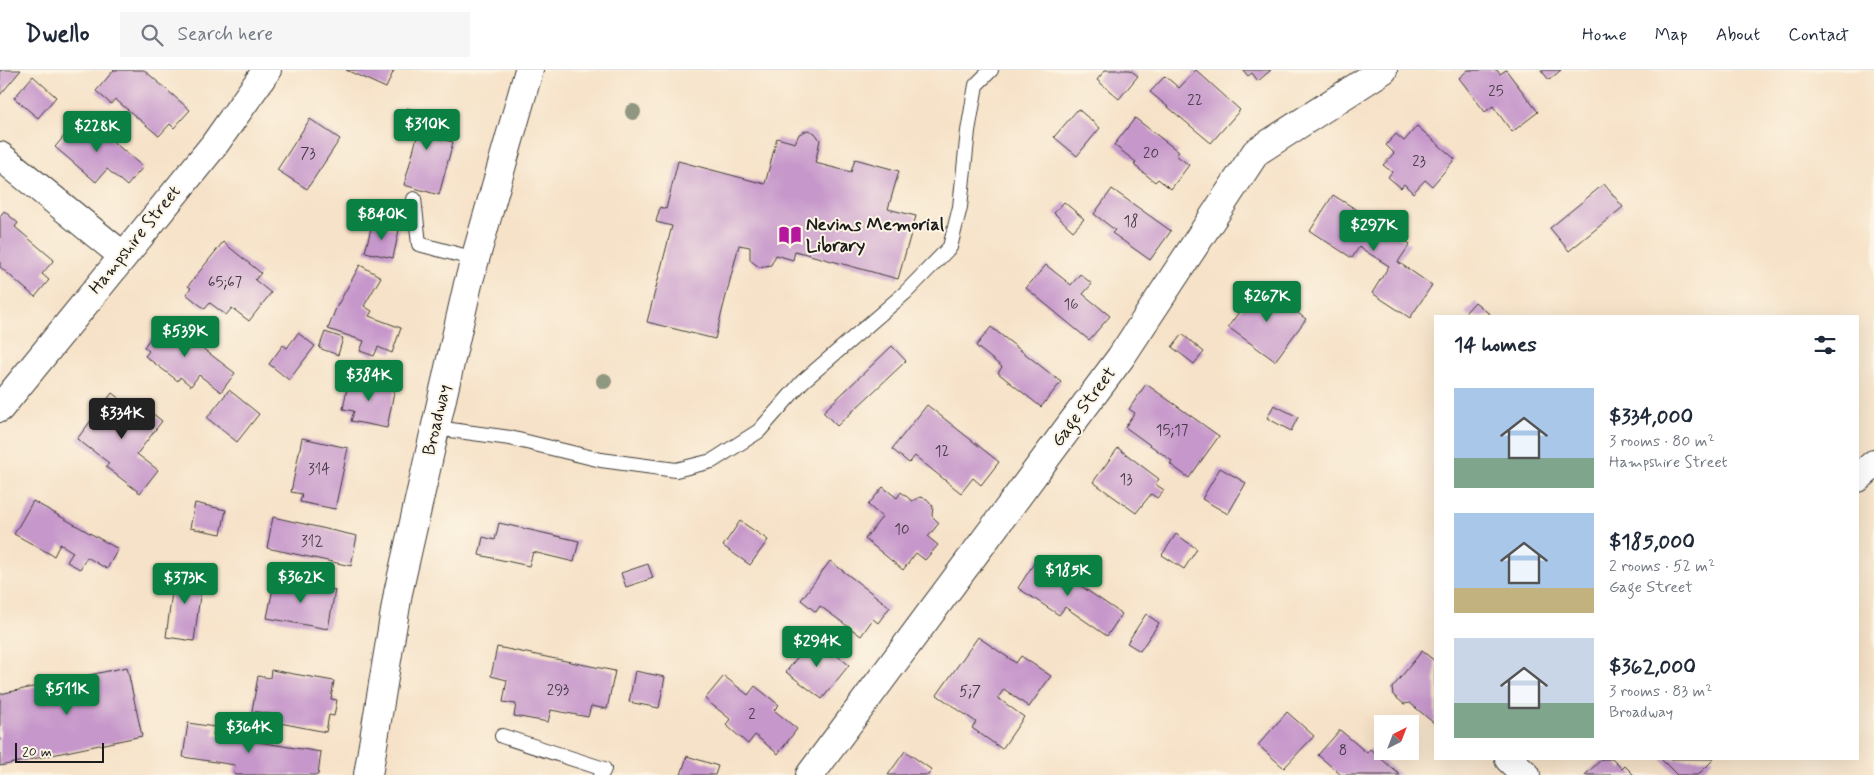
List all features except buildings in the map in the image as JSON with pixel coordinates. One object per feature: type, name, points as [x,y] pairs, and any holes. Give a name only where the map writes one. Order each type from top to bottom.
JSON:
[{"type":"main road","name":"Hampshire Street","points":[[0,408],[122,255],[214,145],[267,70]]},
{"type":"main road","name":"Broadway","points":[[368,775],[398,593],[475,259],[529,70]]},
{"type":"main road","name":"Gage Street","points":[[810,775],[1121,357],[1256,152],[1383,70]]},
{"type":"main road","points":[[0,156],[122,255]]},
{"type":"main road","points":[[1495,775],[1508,760]]},
{"type":"main road","points":[[1510,760],[1526,775]]},
{"type":"lane","points":[[436,428],[510,438],[602,460],[676,470],[712,461],[759,431],[802,382],[905,293],[950,247],[960,206],[968,131],[976,85],[991,70]]},
{"type":"lane","points":[[414,199],[419,244],[475,259]]},
{"type":"lane","points":[[502,736],[604,770],[601,775]]},
{"type":"place","name":"Nevins Memorial Library","points":[[790,235]]}]
